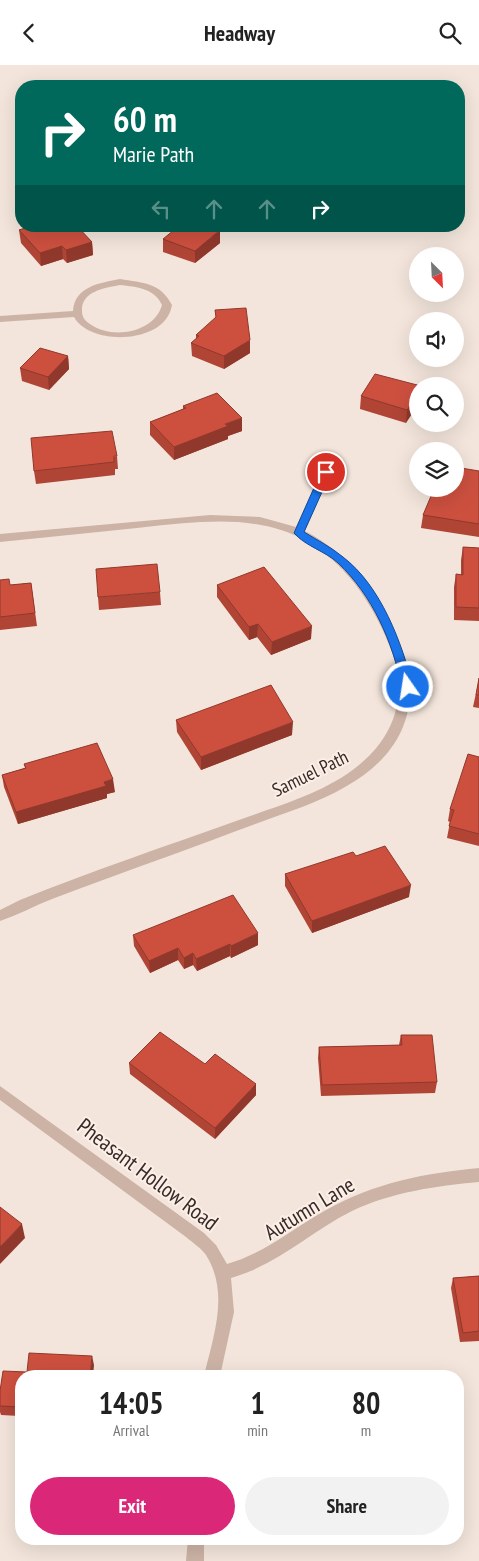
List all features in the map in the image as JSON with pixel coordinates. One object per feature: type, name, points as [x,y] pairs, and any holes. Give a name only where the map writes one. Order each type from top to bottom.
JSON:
[{"type":"street","points":[[120,282],[148,286],[163,296],[168,308],[165,317],[157,325],[146,331],[117,335],[90,329],[81,322],[76,314],[77,305],[82,297],[98,287],[120,282]]},
{"type":"street","points":[[0,319],[76,314]]},
{"type":"street","points":[[298,533],[326,472]]},
{"type":"street","name":"Samuel Path","points":[[0,538],[214,519],[254,520],[278,524],[298,533],[340,560],[362,585],[384,617],[401,658],[408,687],[404,712],[390,739],[365,767],[334,787],[287,807],[51,894],[0,916]]},
{"type":"street","name":"Pheasant Hollow Road","points":[[0,1092],[191,1231],[210,1250],[222,1273],[227,1300],[226,1327],[214,1370]]},
{"type":"street","name":"Autumn Lane","points":[[222,1273],[245,1268],[268,1258],[329,1216],[365,1198],[403,1185],[479,1175]]},
{"type":"street","points":[[195,1561],[196,1545]]},
{"type":"building","points":[[21,232],[83,232],[92,242],[66,250],[62,246],[40,253]]},
{"type":"building","points":[[172,232],[218,232],[195,251],[163,239]]},
{"type":"building","points":[[246,308],[250,340],[224,356],[191,343],[199,336],[196,335],[216,317],[215,310]]},
{"type":"building","points":[[40,348],[68,356],[48,377],[20,368]]},
{"type":"building","points":[[375,374],[409,383],[409,407],[407,410],[361,396]]},
{"type":"building","points":[[217,393],[242,418],[225,424],[228,426],[174,447],[150,422],[186,408],[183,406]]},
{"type":"building","points":[[112,431],[117,456],[114,456],[114,462],[34,471],[31,438]]},
{"type":"building","points":[[464,468],[479,471],[479,524],[423,515],[431,497],[464,497]]},
{"type":"building","points":[[463,547],[479,548],[479,608],[456,607],[456,574],[463,575]]},
{"type":"building","points":[[157,564],[160,592],[98,597],[96,569]]},
{"type":"building","points":[[264,567],[312,626],[272,642],[258,624],[249,627],[217,585]]},
{"type":"building","points":[[9,579],[10,585],[31,583],[35,613],[0,617],[0,580]]},
{"type":"building","points":[[479,678],[479,695],[476,695]]},
{"type":"building","points":[[271,685],[293,722],[201,757],[176,720]]},
{"type":"building","points":[[97,743],[113,779],[104,782],[106,786],[16,812],[2,775],[26,768],[24,764]]},
{"type":"building","points":[[468,754],[479,757],[479,834],[449,826],[454,810],[450,809]]},
{"type":"building","points":[[385,846],[411,885],[312,921],[285,874],[353,852],[356,856]]},
{"type":"building","points":[[233,895],[258,933],[231,946],[230,944],[196,959],[193,953],[184,958],[178,948],[149,961],[133,935]]},
{"type":"building","points":[[160,1032],[205,1064],[215,1054],[256,1084],[215,1128],[129,1063]]},
{"type":"building","points":[[401,1035],[432,1035],[437,1082],[322,1085],[319,1047],[402,1045]]},
{"type":"building","points":[[0,1207],[22,1224],[0,1247]]},
{"type":"building","points":[[479,1276],[479,1331],[463,1333],[453,1278]]},
{"type":"building","points":[[29,1353],[92,1356],[91,1370],[27,1370]]},
{"type":"building","points":[[3,1371],[15,1372],[15,1407],[0,1406]]},
{"type":"route","points":[[326,472],[298,533],[323,546],[340,560],[362,585],[384,617],[401,658],[408,687]]}]
